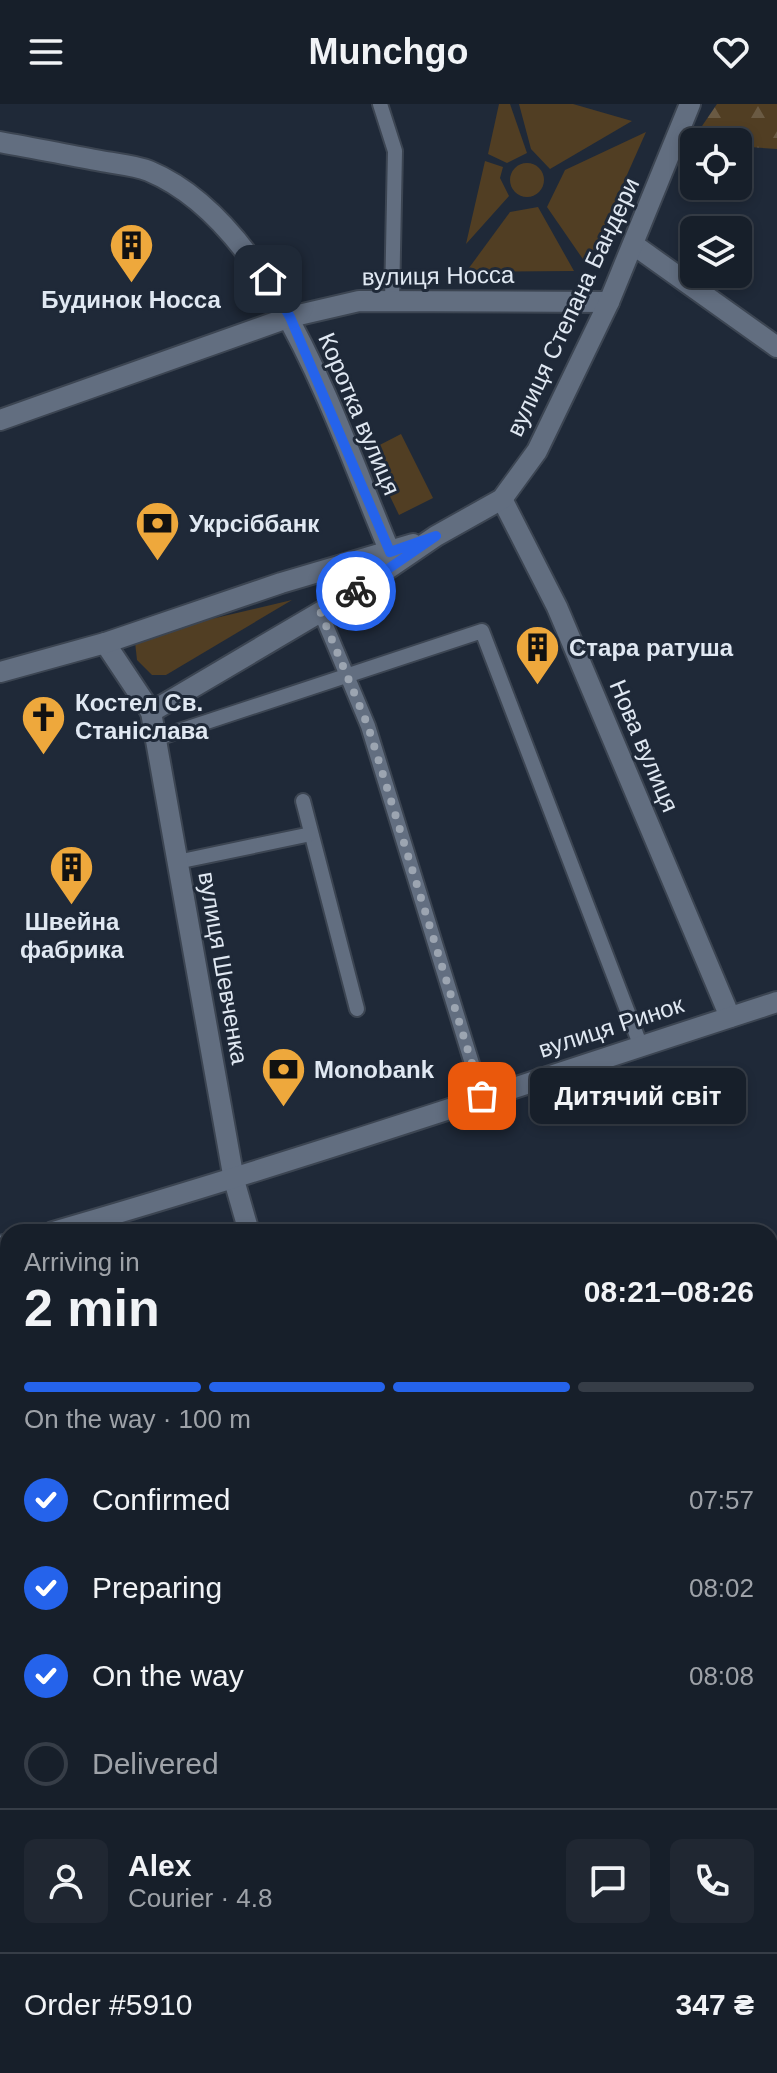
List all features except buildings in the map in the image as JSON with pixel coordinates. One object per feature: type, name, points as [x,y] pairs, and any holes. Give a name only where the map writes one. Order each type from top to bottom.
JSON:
[{"type":"street","name":"вулиця Степана Бандери","points":[[151,712],[351,594],[436,536],[502,499],[537,451],[609,302],[690,104]]},
{"type":"street","name":"Коротка вулиця","points":[[0,142],[147,170],[179,187],[239,242],[268,279],[290,317],[390,552]]},
{"type":"street","points":[[634,245],[777,347]]},
{"type":"street","name":"вулиця Носса","points":[[0,420],[290,317],[359,301],[609,302]]},
{"type":"street","name":"Нова вулиця","points":[[502,499],[557,607],[730,1017]]},
{"type":"street","name":"вулиця Степана Бандери","points":[[0,672],[105,643],[281,583],[436,536]]},
{"type":"street","points":[[105,643],[151,712]]},
{"type":"street","name":"вулиця Шевченка","points":[[151,712],[234,1180],[247,1224]]},
{"type":"street","name":"вулиця Ринок","points":[[81,1224],[234,1180],[640,1044],[777,1002]]},
{"type":"lane","points":[[380,104],[395,151],[392,301]]},
{"type":"lane","points":[[320,611],[349,676],[378,757],[482,1096]]},
{"type":"lane","points":[[155,739],[482,631],[640,1044]]},
{"type":"lane","points":[[303,801],[357,1009]]},
{"type":"lane","points":[[177,862],[311,834]]},
{"type":"green space","points":[[499,104],[510,104],[527,153],[507,163],[488,154]]},
{"type":"green space","points":[[519,104],[573,104],[632,121],[550,169],[531,149]]},
{"type":"green space","points":[[717,104],[777,104],[777,149],[752,147],[752,128],[701,128]]},
{"type":"green space","points":[[646,132],[587,265],[547,207],[565,170]]},
{"type":"green space","points":[[485,161],[503,167],[500,178],[509,196],[466,244]]},
{"type":"green space","points":[[527,163],[539,168],[544,180],[539,192],[527,197],[515,192],[510,180],[515,168]]},
{"type":"green space","points":[[538,207],[574,271],[466,272],[510,212]]},
{"type":"green space","points":[[401,434],[433,498],[399,515],[368,451]]},
{"type":"green space","points":[[292,600],[166,675],[152,675],[137,660],[135,642],[147,634]]},
{"type":"way so far","points":[[356,591],[320,611],[368,726],[482,1096]]},
{"type":"place","name":"Будинок Носса","points":[[131,285]]},
{"type":"place","name":"Укрсіббанк","points":[[158,563]]},
{"type":"place","name":"Стара ратуша","points":[[538,687]]},
{"type":"place","name":"Костел Св. Станіслава","points":[[44,756]]},
{"type":"place","name":"Швейна фабрика","points":[[72,907]]},
{"type":"place","name":"Дитячий світ","points":[[482,1096]]},
{"type":"place","name":"Monobank","points":[[283,1109]]},
{"type":"route","points":[[268,279],[290,317],[390,552],[436,536],[356,591]]}]
